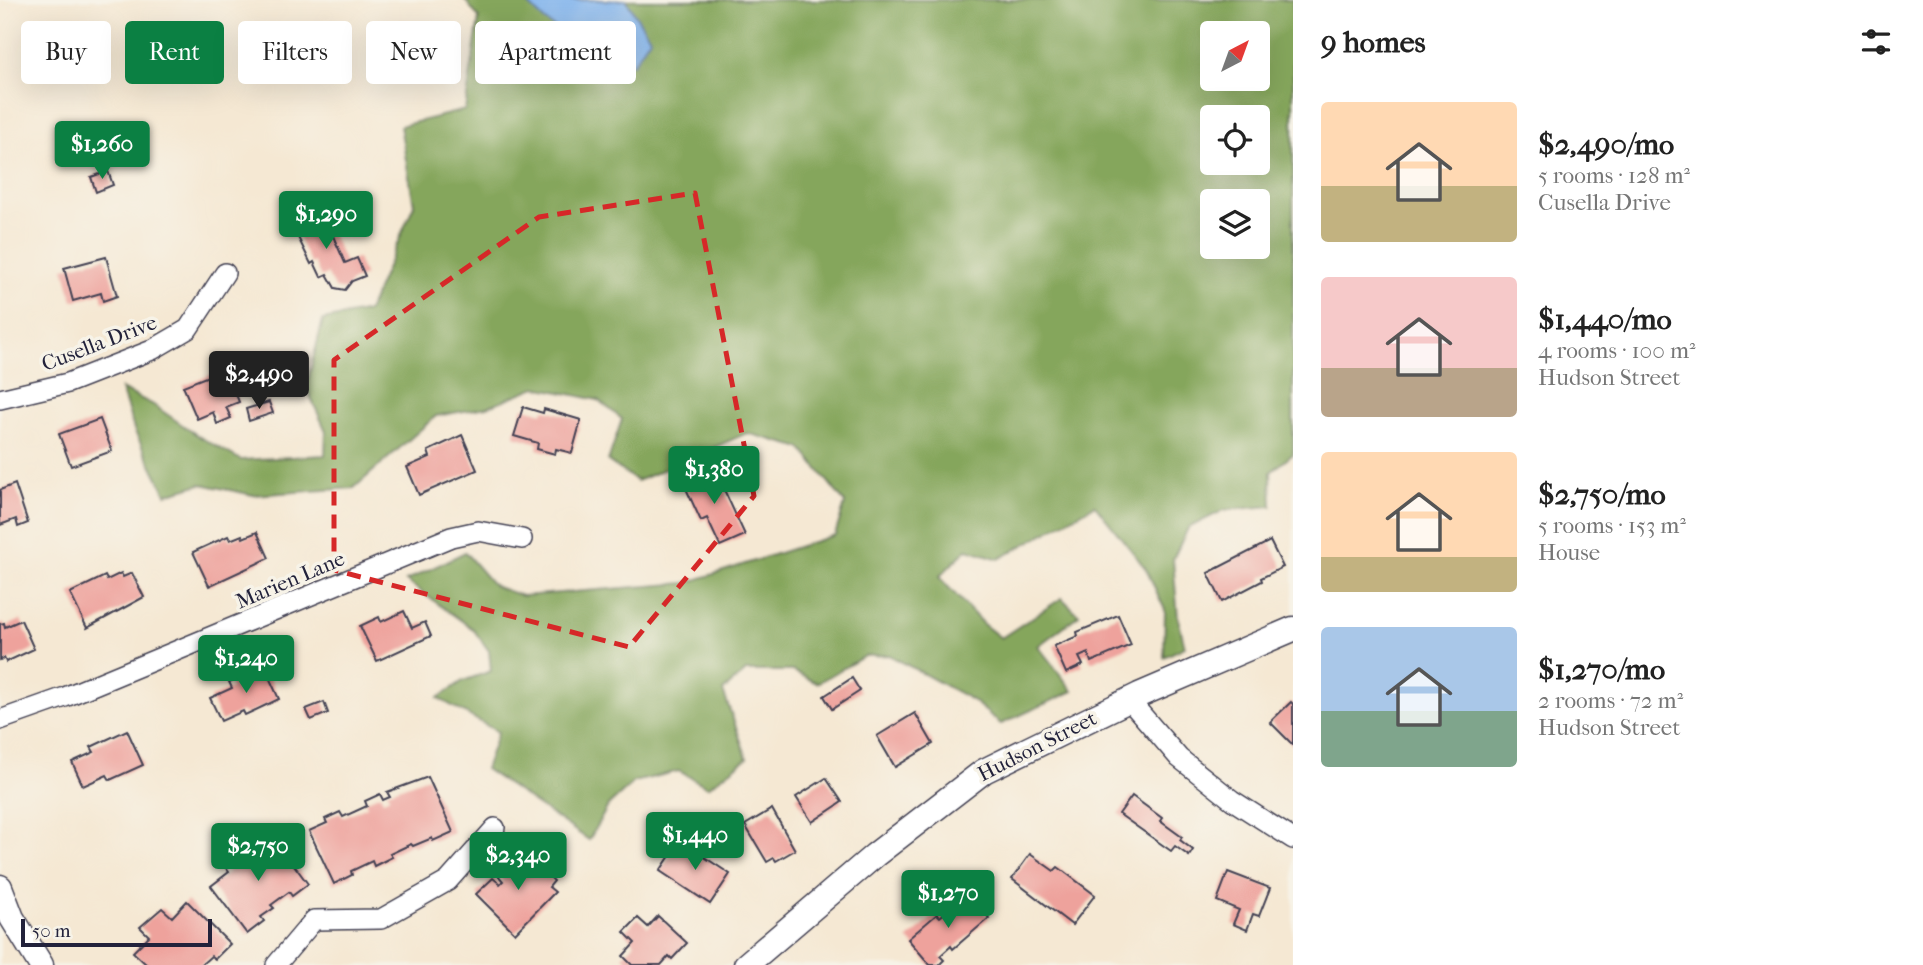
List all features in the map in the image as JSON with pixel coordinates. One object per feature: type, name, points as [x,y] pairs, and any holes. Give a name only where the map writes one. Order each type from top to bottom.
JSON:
[{"type":"street","name":"Cusella Drive","points":[[0,399],[68,383],[152,350],[188,329],[225,273]]},
{"type":"street","name":"Marien Lane","points":[[0,720],[65,697],[451,537],[478,531],[522,539]]},
{"type":"street","name":"Hudson Street","points":[[746,965],[875,855],[984,771],[1129,699],[1293,629]]},
{"type":"street","points":[[1129,699],[1179,758],[1232,800],[1293,839]]},
{"type":"street","points":[[276,965],[314,920],[381,919],[448,881],[495,828]]},
{"type":"street","points":[[0,887],[12,918],[41,965]]},
{"type":"highlighted area","points":[[695,193],[754,496],[629,647],[334,570],[334,360],[539,217]]},
{"type":"green space","points":[[465,0],[1293,0],[1293,454],[1271,472],[1272,506],[1224,510],[1188,528],[1173,559],[1178,618],[1185,647],[1164,657],[1165,610],[1146,569],[1095,505],[999,559],[967,549],[939,577],[983,624],[1001,638],[1062,598],[1079,615],[1038,646],[1073,691],[1001,724],[972,700],[889,655],[865,656],[817,683],[793,671],[746,671],[723,691],[747,758],[708,787],[679,771],[634,782],[608,806],[589,840],[485,769],[498,732],[438,698],[463,681],[491,671],[489,651],[473,629],[406,581],[465,552],[494,586],[522,596],[686,583],[835,535],[845,503],[801,448],[747,433],[637,481],[608,461],[622,419],[598,400],[536,387],[487,407],[436,416],[354,488],[253,495],[201,484],[166,494],[135,432],[121,389],[152,404],[200,437],[241,460],[325,455],[326,431],[306,387],[323,320],[368,311],[414,205],[400,126],[465,110],[475,44],[475,84],[636,84],[636,21],[479,21]]},
{"type":"water","points":[[524,0],[626,0],[650,38],[636,59],[636,21],[545,21]]},
{"type":"building","points":[[108,171],[113,185],[96,192],[91,177]]},
{"type":"building","points":[[321,209],[345,263],[357,258],[365,276],[352,281],[345,290],[335,288],[327,274],[321,277],[314,262],[311,264],[291,223]]},
{"type":"building","points":[[106,257],[117,296],[103,301],[101,293],[73,301],[64,268]]},
{"type":"building","points":[[226,369],[239,402],[226,407],[231,418],[217,424],[213,412],[197,419],[183,386]]},
{"type":"building","points":[[269,402],[273,413],[249,421],[246,409]]},
{"type":"building","points":[[523,407],[543,413],[544,409],[581,420],[572,453],[556,449],[555,454],[537,449],[538,443],[514,436]]},
{"type":"building","points":[[100,419],[112,451],[71,466],[59,434]]},
{"type":"building","points":[[462,435],[477,470],[419,495],[407,467],[430,457],[428,451]]},
{"type":"building","points":[[714,468],[745,535],[720,546],[707,518],[701,521],[683,482]]},
{"type":"building","points":[[15,484],[28,523],[18,527],[16,519],[0,525],[0,490]]},
{"type":"building","points":[[257,532],[269,558],[209,586],[193,552],[228,536],[230,540]]},
{"type":"building","points":[[1270,541],[1283,567],[1222,602],[1208,573]]},
{"type":"building","points":[[121,573],[123,577],[132,573],[144,597],[87,628],[70,593],[105,576],[107,580]]},
{"type":"building","points":[[404,611],[412,628],[425,622],[431,636],[377,661],[360,626],[379,617],[381,622]]},
{"type":"building","points":[[1118,615],[1131,645],[1091,662],[1088,653],[1079,657],[1083,665],[1066,673],[1054,646],[1078,636],[1077,632]]},
{"type":"building","points":[[21,620],[34,649],[6,662],[4,658],[0,660],[0,624],[4,623],[5,627]]},
{"type":"building","points":[[264,666],[279,699],[245,715],[243,711],[221,721],[210,698],[232,688],[229,682]]},
{"type":"building","points":[[852,678],[860,691],[832,709],[824,696]]},
{"type":"building","points":[[324,702],[328,713],[311,720],[306,709]]},
{"type":"building","points":[[1291,702],[1293,704],[1293,745],[1270,722]]},
{"type":"building","points":[[915,713],[933,744],[895,767],[877,736]]},
{"type":"building","points":[[127,730],[143,765],[110,780],[107,775],[83,786],[72,762],[94,752],[91,747]]},
{"type":"building","points":[[428,777],[453,832],[433,841],[432,838],[413,846],[411,844],[390,854],[392,857],[374,866],[372,861],[351,871],[352,875],[334,884],[309,831],[327,823],[325,819],[340,812],[343,817],[367,806],[365,801],[380,794],[383,800],[390,797],[387,792]]},
{"type":"building","points":[[826,778],[842,802],[812,822],[796,797]]},
{"type":"building","points":[[1132,796],[1182,837],[1180,840],[1193,850],[1189,856],[1175,846],[1171,851],[1119,814]]},
{"type":"building","points":[[772,809],[795,850],[776,861],[774,858],[767,862],[745,825]]},
{"type":"building","points":[[274,838],[308,884],[292,896],[289,892],[271,905],[274,908],[261,917],[264,921],[247,934],[211,886],[229,872],[221,862],[233,854],[240,863],[245,859],[242,855],[255,845],[258,849]]},
{"type":"building","points":[[680,841],[730,874],[710,904],[660,871]]},
{"type":"building","points":[[1030,854],[1054,871],[1058,867],[1095,895],[1072,925],[1012,879]]},
{"type":"building","points":[[516,855],[522,861],[528,855],[554,881],[549,887],[555,892],[515,933],[476,894],[493,878],[500,884],[503,881],[497,874]]},
{"type":"building","points":[[1228,872],[1270,888],[1259,916],[1253,914],[1247,930],[1233,924],[1239,910],[1217,901]]},
{"type":"building","points":[[968,893],[989,918],[953,949],[951,946],[940,956],[944,960],[939,965],[930,965],[908,939],[937,914],[940,917]]},
{"type":"building","points":[[187,901],[230,944],[215,959],[211,956],[201,965],[147,965],[133,952],[149,936],[140,927],[162,908],[172,917]]},
{"type":"building","points":[[658,916],[687,943],[672,959],[669,956],[661,965],[632,965],[623,956],[635,943],[624,932],[638,918],[648,927]]}]
